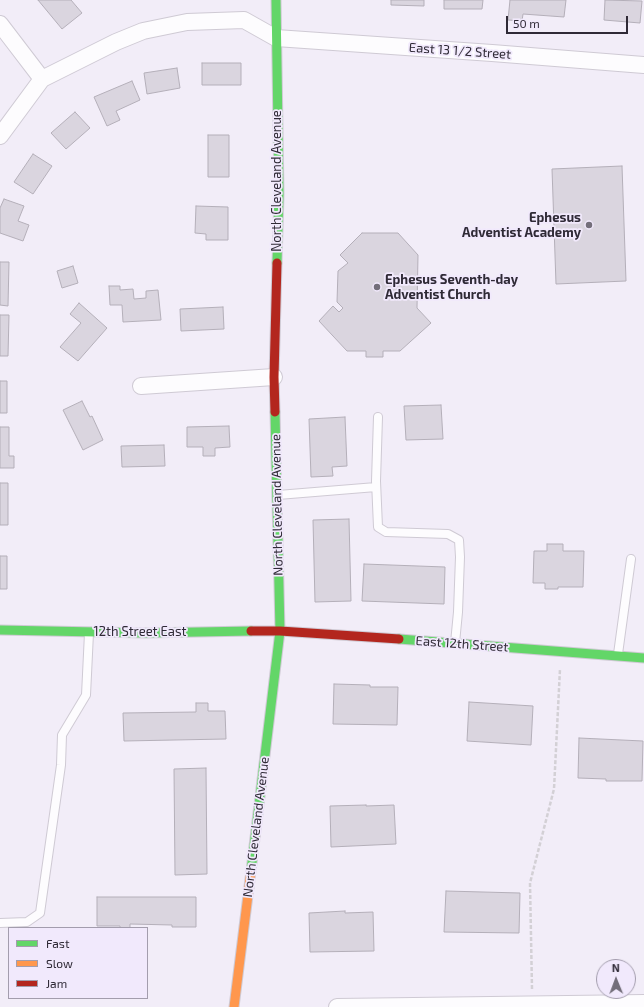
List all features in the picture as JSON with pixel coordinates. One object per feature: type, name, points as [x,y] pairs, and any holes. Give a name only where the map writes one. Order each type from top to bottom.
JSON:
[{"type":"street","name":"North Cleveland Avenue","points":[[234,1007],[280,631],[274,378],[279,194],[276,0]]},
{"type":"street","points":[[0,136],[42,79],[116,42],[143,31],[172,24],[244,20],[276,38]]},
{"type":"street","points":[[0,24],[42,79]]},
{"type":"street","name":"East 13 1/2 Street","points":[[276,38],[644,65]]},
{"type":"street","points":[[141,386],[274,378]]},
{"type":"street","name":"12th Street East","points":[[0,630],[151,633],[280,631]]},
{"type":"street","name":"East 12th Street","points":[[280,631],[644,658]]},
{"type":"street","points":[[337,1007],[644,1004]]},
{"type":"lane","points":[[378,417],[376,487],[378,527],[386,532],[448,534],[459,540],[460,557],[458,612],[455,644]]},
{"type":"lane","points":[[277,495],[376,487]]},
{"type":"lane","points":[[618,655],[631,559]]},
{"type":"lane","points":[[0,923],[27,922],[40,913],[61,765],[62,735],[86,694],[90,631]]},
{"type":"path","points":[[532,1005],[530,883],[554,789],[561,651]]},
{"type":"building","points":[[38,0],[71,0],[82,13],[62,29]]},
{"type":"building","points":[[391,0],[424,0],[424,6],[391,5]]},
{"type":"building","points":[[444,0],[483,0],[482,9],[444,9]]},
{"type":"building","points":[[510,0],[566,0],[564,17],[523,14],[522,21],[508,20]]},
{"type":"building","points":[[605,0],[642,1],[640,23],[604,20]]},
{"type":"building","points":[[202,63],[241,63],[241,85],[202,85]]},
{"type":"building","points":[[177,68],[180,88],[147,94],[144,73]]},
{"type":"building","points":[[132,81],[140,100],[116,111],[120,120],[107,126],[94,97]]},
{"type":"building","points":[[75,112],[90,128],[66,149],[51,133]]},
{"type":"building","points":[[208,135],[229,135],[229,177],[208,177]]},
{"type":"building","points":[[33,154],[52,166],[33,194],[14,182]]},
{"type":"building","name":"Ephesus Adventist Academy","points":[[622,166],[626,281],[556,284],[552,169]]},
{"type":"building","points":[[4,199],[24,206],[18,221],[29,225],[23,241],[0,233],[0,208]]},
{"type":"building","points":[[196,206],[228,207],[228,240],[206,240],[206,234],[195,233]]},
{"type":"building","name":"Ephesus Seventh-day Adventist Church","points":[[362,233],[398,233],[418,255],[417,308],[431,323],[400,351],[383,351],[383,357],[366,357],[366,351],[347,351],[319,321],[333,306],[339,312],[343,308],[337,302],[338,271],[348,263],[340,255]]},
{"type":"building","points":[[0,262],[9,262],[8,306],[0,305]]},
{"type":"building","points":[[73,266],[78,283],[62,288],[57,271]]},
{"type":"building","points":[[109,286],[120,286],[120,290],[133,289],[134,299],[146,298],[146,291],[158,290],[161,320],[123,322],[122,305],[110,305]]},
{"type":"building","points":[[79,303],[107,328],[78,361],[60,347],[81,323],[70,314]]},
{"type":"building","points":[[223,307],[224,329],[181,331],[180,309]]},
{"type":"building","points":[[0,315],[9,315],[8,356],[0,356]]},
{"type":"building","points":[[0,381],[7,381],[7,413],[0,413]]},
{"type":"building","points":[[82,401],[90,417],[92,416],[103,440],[83,450],[63,410]]},
{"type":"building","points":[[441,405],[443,439],[406,440],[404,406]]},
{"type":"building","points":[[345,417],[347,466],[332,467],[333,476],[311,477],[309,419]]},
{"type":"building","points":[[229,426],[230,447],[215,448],[215,456],[203,456],[203,447],[187,447],[187,427]]},
{"type":"building","points":[[0,427],[9,427],[9,456],[14,456],[14,468],[0,468]]},
{"type":"building","points":[[164,445],[165,466],[122,467],[121,446]]},
{"type":"building","points":[[0,483],[8,483],[8,525],[0,525]]},
{"type":"building","points":[[349,519],[351,601],[315,602],[313,520]]},
{"type":"building","points":[[547,544],[563,544],[563,551],[584,551],[583,587],[558,587],[558,589],[545,589],[545,583],[533,583],[534,551],[547,551]]},
{"type":"building","points":[[0,556],[7,556],[7,589],[0,589]]},
{"type":"building","points":[[364,564],[445,567],[444,604],[362,601]]},
{"type":"building","points":[[334,684],[370,685],[370,687],[398,687],[397,725],[333,724]]},
{"type":"building","points":[[469,702],[533,706],[531,745],[467,741]]},
{"type":"building","points":[[196,703],[208,703],[208,711],[225,711],[226,739],[124,741],[123,713],[196,712]]},
{"type":"building","points":[[579,738],[643,741],[642,781],[606,781],[606,779],[578,778]]},
{"type":"building","points":[[206,768],[207,874],[175,875],[174,769]]},
{"type":"building","points":[[394,805],[396,844],[331,847],[330,806]]},
{"type":"building","points":[[446,891],[520,893],[519,933],[444,932]]},
{"type":"building","points":[[97,897],[196,897],[196,927],[130,924],[130,927],[97,926]]},
{"type":"building","points":[[345,911],[345,913],[373,912],[374,951],[310,952],[309,913]]},
{"type":"traffic: fast","points":[[276,0],[279,194],[277,263]]},
{"type":"traffic: fast","points":[[251,871],[280,631],[275,412]]},
{"type":"traffic: fast","points":[[0,630],[145,633],[251,631]]},
{"type":"traffic: fast","points":[[399,639],[644,658]]},
{"type":"traffic: slow","points":[[234,1007],[251,871]]},
{"type":"traffic: jam","points":[[275,412],[274,377],[277,263]]},
{"type":"traffic: jam","points":[[251,631],[280,631],[399,639]]},
{"type":"place","name":"Ephesus Adventist Academy","points":[[589,225]]},
{"type":"place","name":"Ephesus Seventh-day Adventist Church","points":[[377,287]]}]
